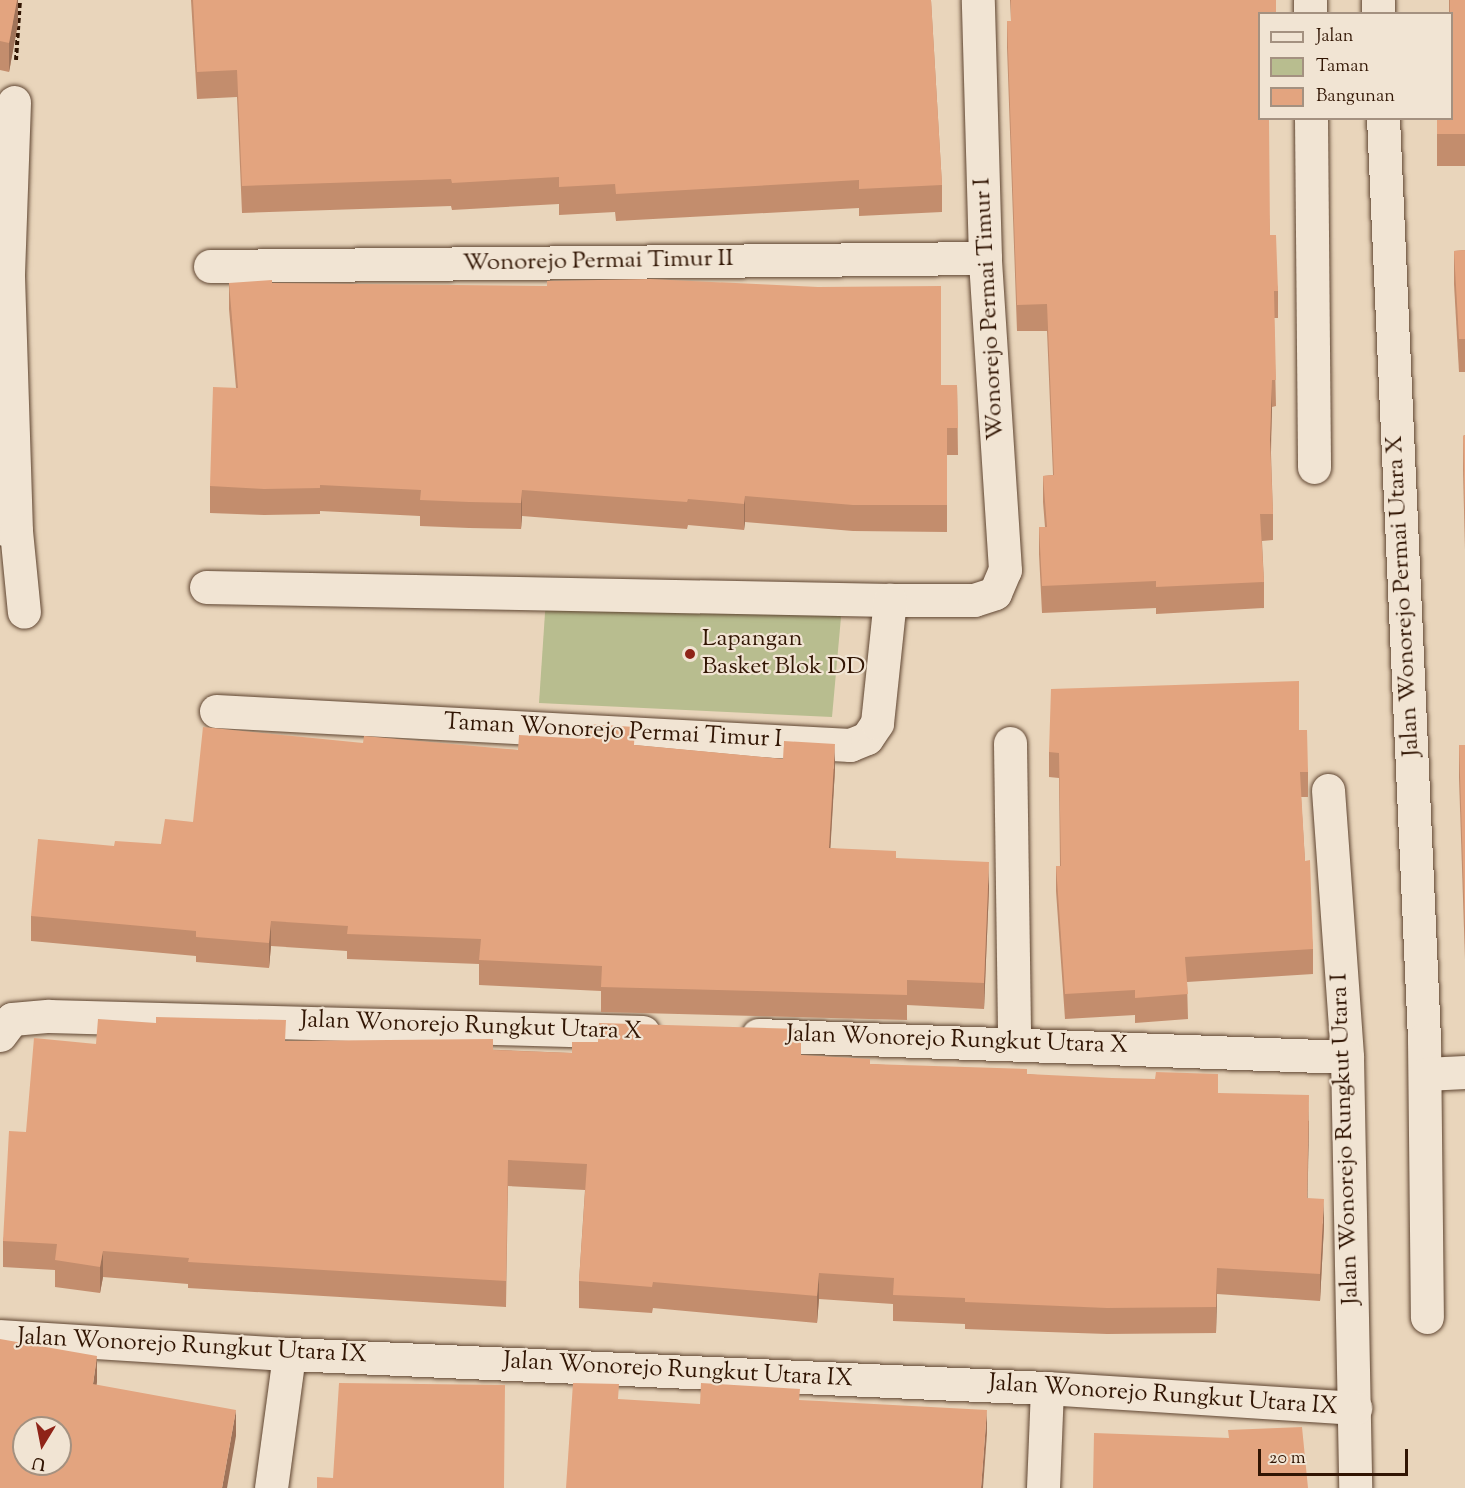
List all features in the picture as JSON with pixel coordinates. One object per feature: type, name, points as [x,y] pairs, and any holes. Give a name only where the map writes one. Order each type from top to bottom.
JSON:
[{"type":"street","name":"Wonorejo Permai Timur I","points":[[890,600],[974,600],[995,593],[1005,570],[985,258],[978,0]]},
{"type":"street","points":[[14,102],[4,246],[8,530],[24,612]]},
{"type":"street","points":[[1311,120],[1314,467]]},
{"type":"street","name":"Jalan Wonorejo Permai Utara X","points":[[1383,120],[1425,1074],[1426,1317]]},
{"type":"street","name":"Wonorejo Permai Timur II","points":[[210,266],[985,258]]},
{"type":"street","points":[[206,586],[890,600]]},
{"type":"street","name":"Taman Wonorejo Permai Timur I","points":[[216,711],[850,745],[867,738],[877,723],[890,600]]},
{"type":"street","points":[[1010,743],[1014,1041]]},
{"type":"street","name":"Jalan Wonorejo Rungkut Utara I","points":[[1328,789],[1347,1056],[1355,1488]]},
{"type":"street","name":"Jalan Wonorejo Rungkut Utara X","points":[[0,1035],[12,1019],[49,1016],[668,1032]]},
{"type":"street","name":"Jalan Wonorejo Rungkut Utara X","points":[[728,1034],[1014,1041],[1347,1056]]},
{"type":"street","points":[[1425,1074],[1462,1072]]},
{"type":"street","name":"Jalan Wonorejo Rungkut Utara IX","points":[[0,1336],[289,1354],[1047,1388],[1355,1408]]},
{"type":"street","points":[[271,1488],[289,1354]]},
{"type":"street","points":[[1043,1488],[1047,1388]]},
{"type":"path","points":[[14,102],[21,0]]},
{"type":"green space","name":"Lapangan Basket Blok DD","points":[[546,598],[842,606],[832,717],[539,703]]},
{"type":"building","points":[[0,0],[17,0],[9,43],[0,41]]},
{"type":"building","points":[[193,0],[931,0],[942,185],[859,189],[859,180],[616,194],[615,184],[559,187],[559,177],[452,183],[451,179],[242,186],[237,70],[197,72]]},
{"type":"building","points":[[1011,0],[1276,0],[1276,12],[1258,12],[1258,120],[1269,120],[1270,235],[1276,235],[1278,291],[1274,291],[1276,380],[1272,380],[1270,440],[1273,514],[1260,514],[1264,582],[1156,587],[1156,581],[1042,586],[1039,527],[1047,527],[1043,476],[1054,475],[1047,304],[1017,305],[1007,21],[1011,21]]},
{"type":"building","points":[[1450,0],[1465,0],[1465,134],[1437,134],[1437,120],[1453,120],[1453,12],[1450,12]]},
{"type":"building","points":[[1465,250],[1465,339],[1459,339],[1454,251]]},
{"type":"building","points":[[650,279],[818,287],[941,286],[941,385],[957,385],[958,428],[947,428],[947,505],[853,505],[745,496],[744,504],[688,499],[687,502],[522,490],[521,503],[469,502],[420,500],[421,490],[320,485],[320,488],[264,489],[210,486],[213,387],[238,388],[229,283],[272,280],[272,283],[547,286],[547,281]]},
{"type":"building","points":[[1465,435],[1465,516],[1463,436]]},
{"type":"building","points":[[1299,681],[1299,730],[1307,730],[1308,772],[1300,772],[1305,861],[1310,860],[1313,949],[1185,957],[1188,994],[1135,998],[1135,990],[1065,994],[1056,866],[1061,866],[1059,753],[1049,752],[1051,689]]},
{"type":"building","points":[[587,724],[635,727],[634,745],[783,759],[784,741],[835,744],[829,848],[896,851],[896,858],[989,862],[984,983],[907,980],[907,995],[601,987],[602,966],[479,960],[481,939],[347,934],[348,926],[271,921],[269,943],[196,937],[196,931],[31,916],[38,839],[114,846],[115,841],[161,844],[165,819],[193,822],[203,727],[363,743],[364,736],[518,750],[519,735],[585,739]]},
{"type":"building","points":[[1459,745],[1465,745],[1465,926]]},
{"type":"building","points":[[156,1017],[286,1020],[285,1041],[493,1039],[493,1050],[572,1053],[572,1042],[598,1042],[599,1023],[801,1029],[801,1055],[870,1059],[870,1064],[1027,1069],[1027,1074],[1112,1078],[1155,1079],[1156,1072],[1218,1074],[1218,1093],[1309,1095],[1307,1198],[1324,1199],[1320,1274],[1217,1268],[1216,1307],[1107,1308],[965,1302],[965,1298],[893,1295],[894,1278],[819,1273],[817,1296],[653,1282],[652,1287],[579,1281],[587,1164],[508,1160],[506,1281],[188,1262],[189,1258],[103,1251],[100,1267],[55,1260],[57,1244],[3,1241],[9,1131],[26,1132],[34,1038],[96,1044],[98,1019],[156,1023]]},
{"type":"building","points":[[0,1339],[97,1356],[93,1384],[236,1410],[222,1488],[0,1488]]},
{"type":"building","points":[[339,1383],[505,1385],[504,1488],[317,1488],[317,1477],[333,1478]]},
{"type":"building","points":[[573,1383],[619,1384],[618,1399],[700,1404],[701,1383],[800,1389],[799,1400],[987,1410],[981,1488],[566,1488]]},
{"type":"building","points":[[1302,1427],[1308,1488],[1093,1488],[1094,1433],[1229,1438],[1228,1430]]},
{"type":"place","name":"Lapangan Basket Blok DD","points":[[690,654]]}]
